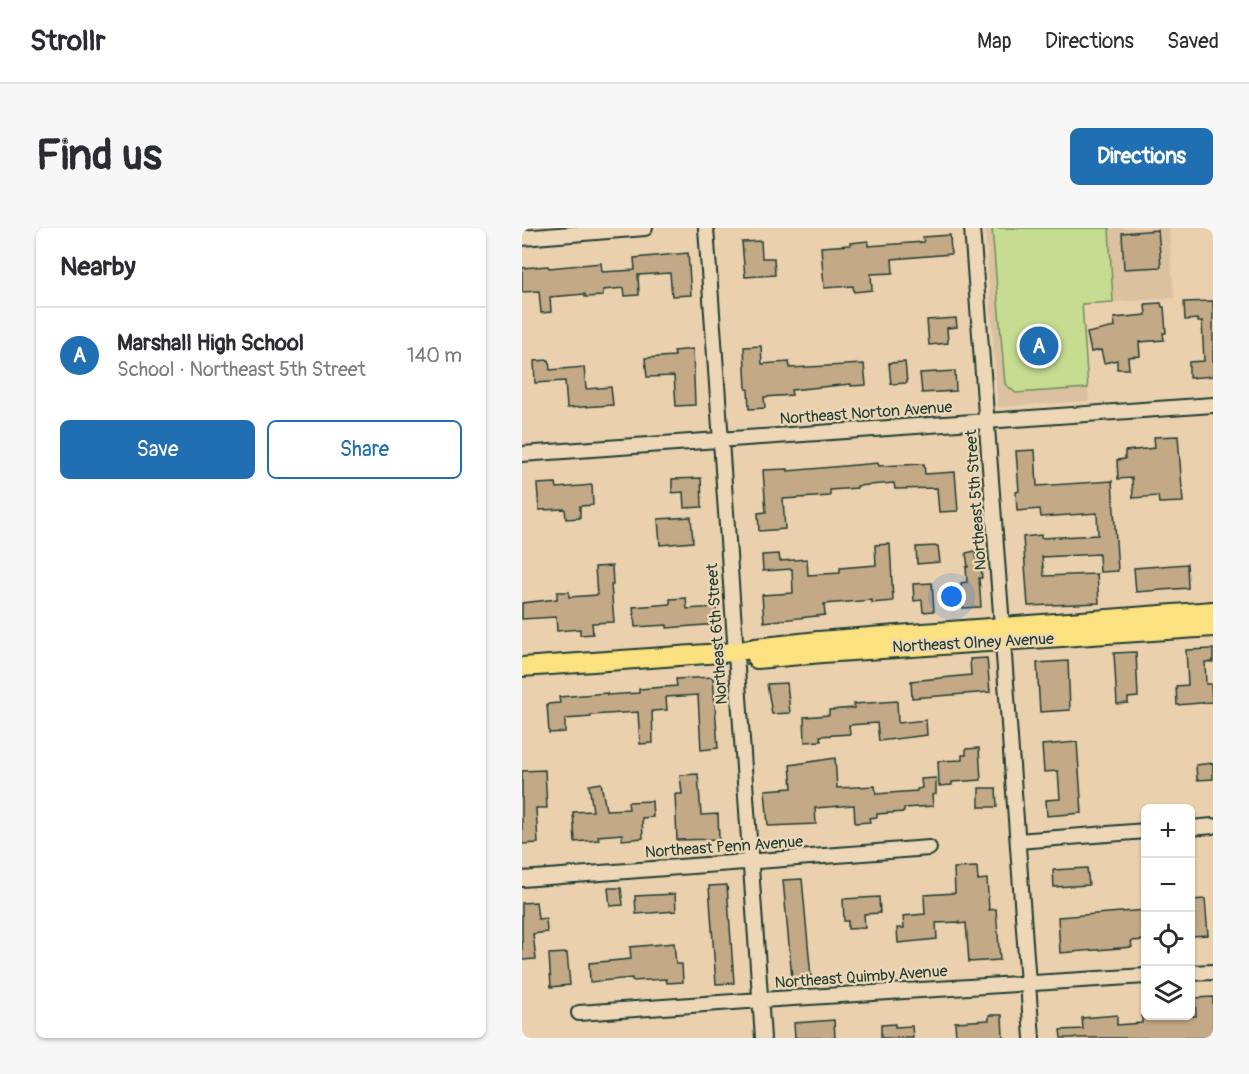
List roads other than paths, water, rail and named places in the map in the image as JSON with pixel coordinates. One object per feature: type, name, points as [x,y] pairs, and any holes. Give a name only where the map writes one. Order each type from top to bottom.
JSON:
[{"type":"main road","name":"Northeast Olney Avenue","points":[[522,667],[735,652],[754,660],[1213,611]]},
{"type":"main road","name":"Northeast Olney Avenue","points":[[1003,634],[1213,627]]},
{"type":"street","points":[[522,238],[645,228]]},
{"type":"street","name":"Northeast 6th Street","points":[[706,228],[763,1038]]},
{"type":"street","name":"Northeast 5th Street","points":[[972,228],[1032,1038]]},
{"type":"street","name":"Northeast Norton Avenue","points":[[522,454],[1213,405]]},
{"type":"street","points":[[1195,828],[1213,826]]},
{"type":"street","points":[[1018,841],[1141,831]]},
{"type":"street","name":"Northeast Penn Avenue","points":[[522,879],[929,848]]},
{"type":"street","points":[[1195,973],[1213,972]]},
{"type":"street","name":"Northeast Quimby Avenue","points":[[579,1013],[1141,976]]},
{"type":"place","name":"Marshall High School","points":[[1039,346]]}]
